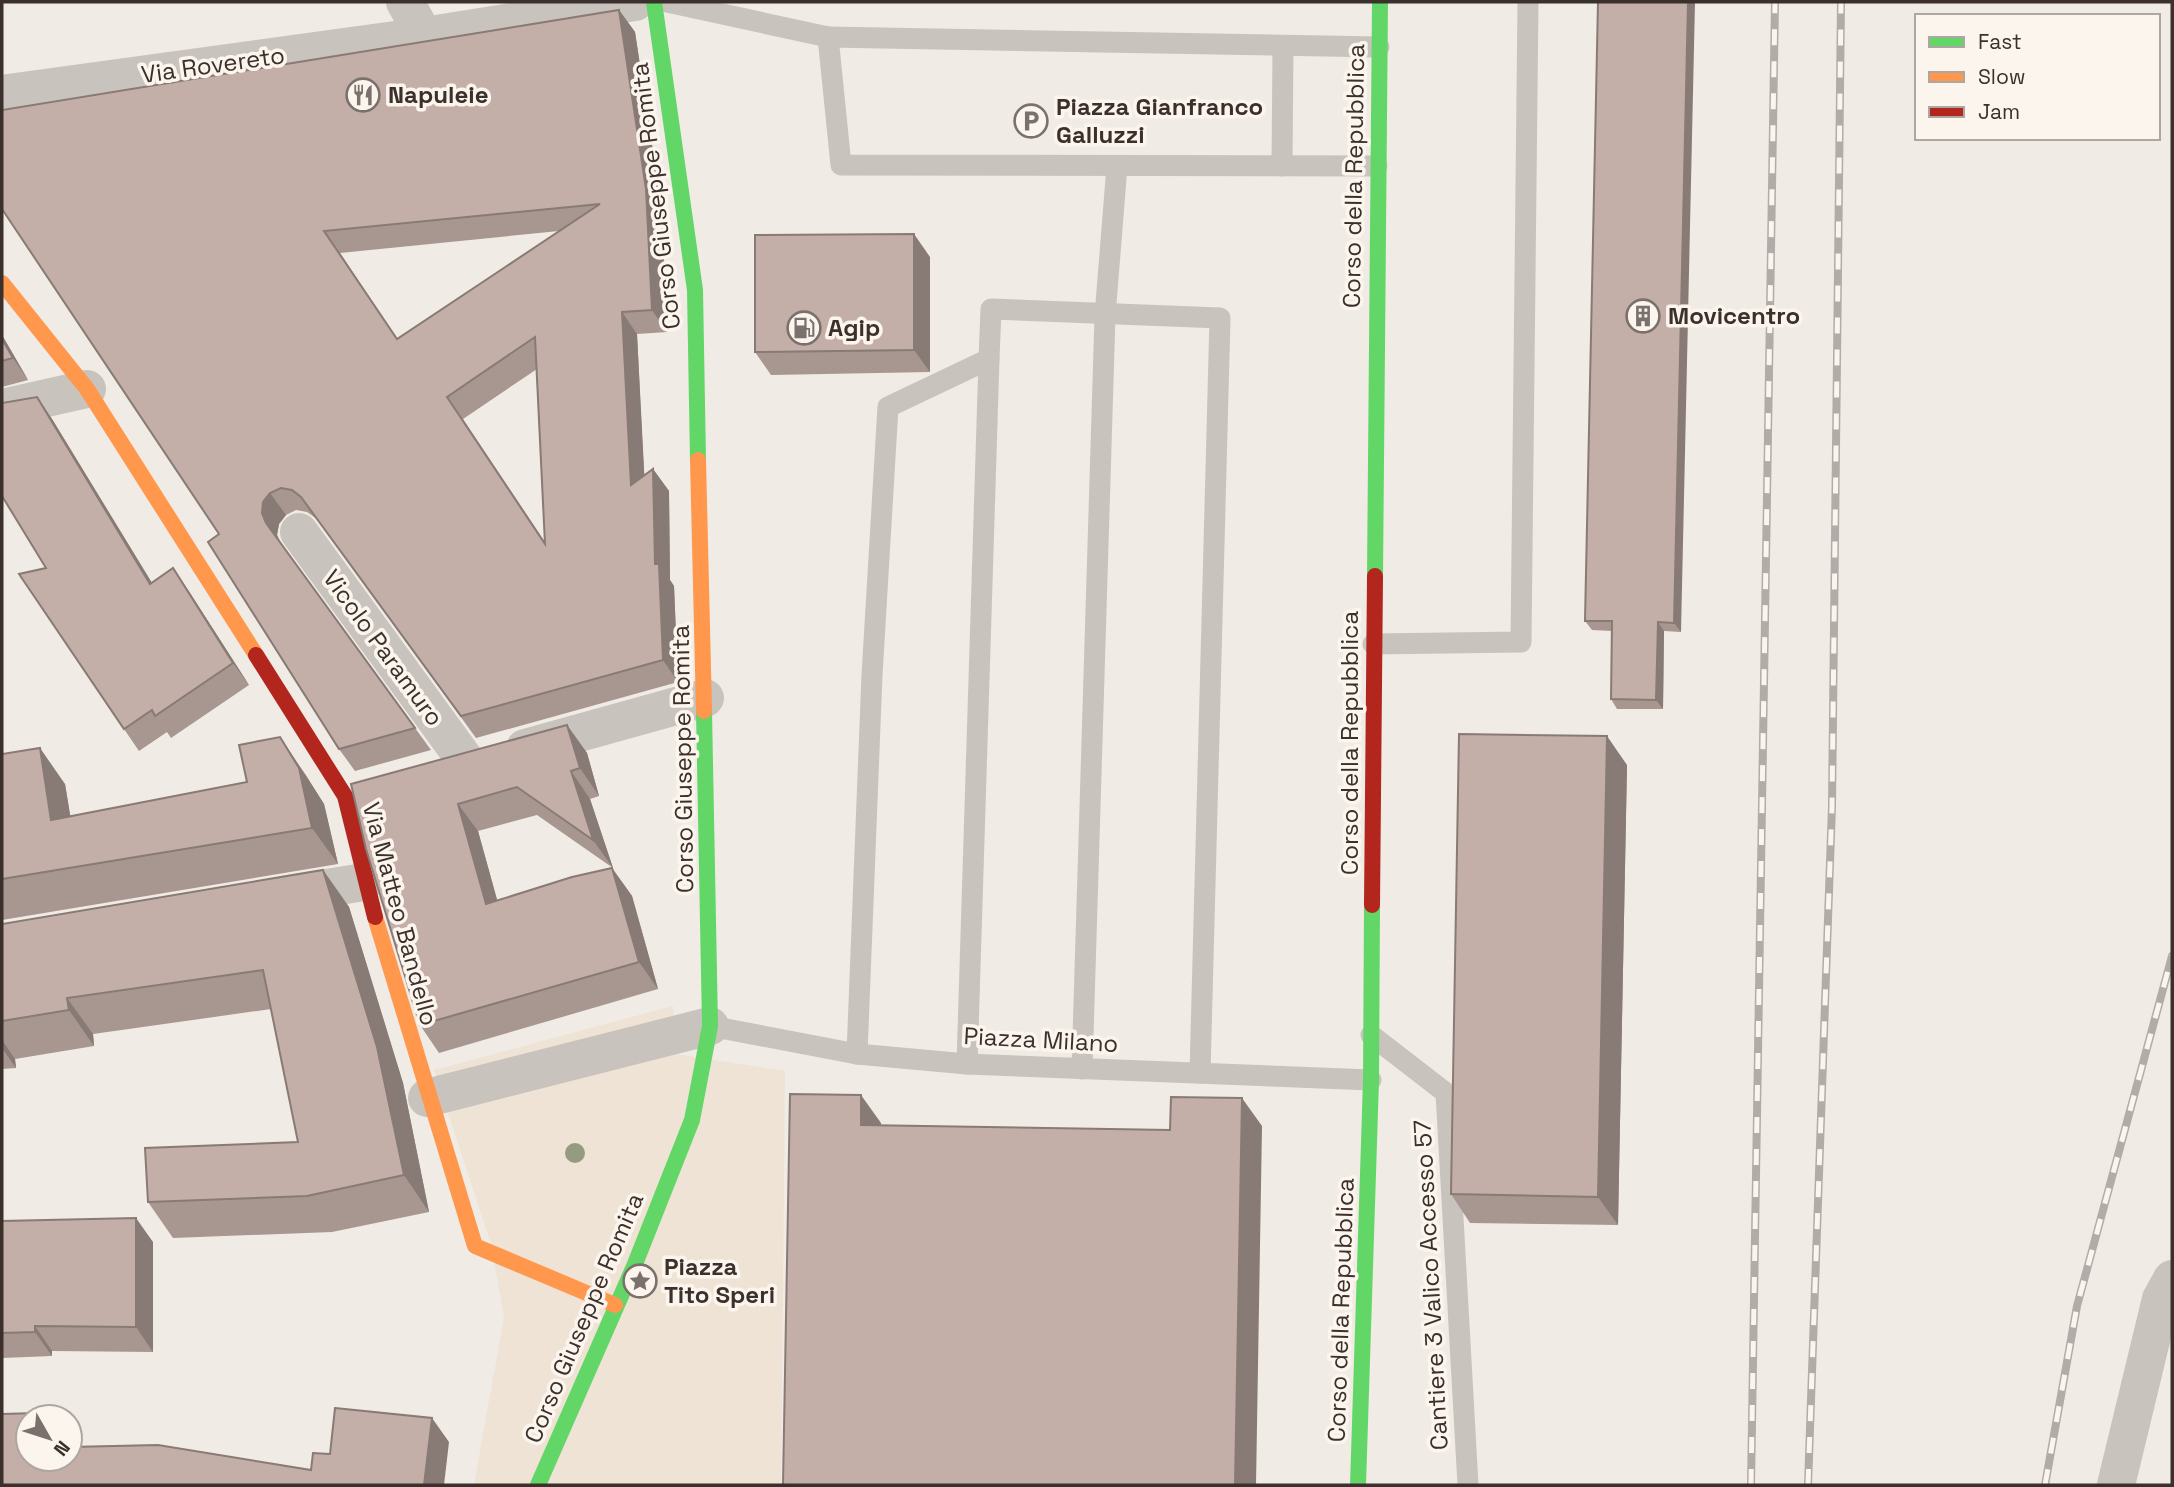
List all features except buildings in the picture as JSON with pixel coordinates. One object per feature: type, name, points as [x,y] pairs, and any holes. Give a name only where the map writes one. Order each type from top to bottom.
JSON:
[{"type":"street","points":[[405,2],[425,36]]},
{"type":"street","name":"Via Rovereto","points":[[2,93],[425,36],[635,2]]},
{"type":"street","name":"Corso Giuseppe Romita","points":[[538,1485],[692,1120],[710,1026],[695,290],[654,2]]},
{"type":"street","name":"Corso della Repubblica","points":[[1359,1485],[1371,1080],[1380,2]]},
{"type":"street","name":"Via Matteo Bandello","points":[[2,283],[87,389],[345,796],[364,882],[427,1098],[475,1246],[615,1305]]},
{"type":"street","points":[[2,408],[87,389]]},
{"type":"street","name":"Vicolo Paramuro","points":[[299,532],[468,764]]},
{"type":"street","points":[[431,774],[705,698]]},
{"type":"street","points":[[345,796],[382,787]]},
{"type":"street","points":[[243,902],[364,882]]},
{"type":"street","points":[[427,1098],[710,1026]]},
{"type":"street","points":[[2116,1485],[2161,1299],[2172,1279]]},
{"type":"lane","points":[[667,2],[828,37],[1379,47]]},
{"type":"lane","points":[[1373,644],[1521,642],[1528,2]]},
{"type":"lane","points":[[828,37],[841,166],[1377,166]]},
{"type":"lane","points":[[1282,166],[1283,46]]},
{"type":"lane","points":[[1082,1069],[1105,316],[1117,166]]},
{"type":"lane","points":[[967,1064],[991,309],[1105,316],[1220,318],[1200,1073]]},
{"type":"lane","points":[[857,1054],[872,675],[888,407],[989,359]]},
{"type":"lane","name":"Piazza Milano","points":[[710,1026],[857,1054],[967,1064],[1371,1080]]},
{"type":"lane","name":"Cantiere 3 Valico Accesso 57","points":[[1371,1035],[1446,1093],[1468,1485]]},
{"type":"shaded area","name":"Piazza Tito Speri","points":[[673,1006],[676,1054],[785,1071],[781,1485],[474,1485],[504,1317],[491,1244],[434,1070]]},
{"type":"railway","points":[[1751,1485],[1775,2]]},
{"type":"railway","points":[[1808,1485],[1832,806],[1841,2]]},
{"type":"railway","points":[[2045,1485],[2077,1306],[2172,956]]},
{"type":"traffic: fast","points":[[654,2],[695,290],[698,460]]},
{"type":"traffic: fast","points":[[1375,576],[1380,2]]},
{"type":"traffic: fast","points":[[538,1485],[635,1264],[692,1120],[710,1026],[704,711]]},
{"type":"traffic: fast","points":[[1358,1485],[1371,1080],[1372,905]]},
{"type":"traffic: slow","points":[[2,283],[87,389],[256,655]]},
{"type":"traffic: slow","points":[[698,460],[704,711]]},
{"type":"traffic: slow","points":[[375,917],[475,1246],[615,1305]]},
{"type":"traffic: jam","points":[[1372,905],[1375,576]]},
{"type":"traffic: jam","points":[[256,655],[345,796],[375,917]]},
{"type":"place","name":"Napuleie","points":[[363,95]]},
{"type":"place","name":"Piazza Gianfranco Galluzzi","points":[[1031,121]]},
{"type":"place","name":"Movicentro","points":[[1643,316]]},
{"type":"place","name":"Agip","points":[[804,328]]},
{"type":"place","name":"Piazza Tito Speri","points":[[640,1281]]}]
